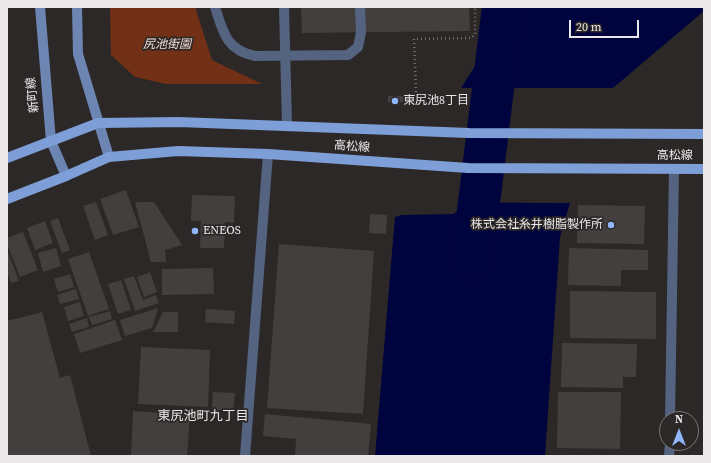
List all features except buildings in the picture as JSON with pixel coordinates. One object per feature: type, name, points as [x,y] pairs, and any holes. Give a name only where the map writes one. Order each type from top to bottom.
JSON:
[{"type":"main road","name":"高松線","points":[[7,158],[98,123],[179,122],[469,133],[704,134]]},
{"type":"main road","name":"高松線","points":[[7,199],[109,158],[178,151],[268,154],[468,168],[704,169]]},
{"type":"street","name":"新町線","points":[[40,7],[51,141],[66,176]]},
{"type":"street","points":[[77,7],[78,54],[109,158]]},
{"type":"street","points":[[215,7],[224,36],[234,49],[244,54],[255,56],[348,54],[358,47],[361,32],[360,7]]},
{"type":"street","points":[[284,7],[286,125]]},
{"type":"street","points":[[245,456],[268,154]]},
{"type":"street","points":[[670,411],[674,169]]},
{"type":"path","points":[[416,92],[414,39],[471,38],[475,34],[475,7]]},
{"type":"green space","name":"尻池街園","points":[[110,7],[195,7],[212,60],[262,84],[166,84],[135,77],[111,55]]},
{"type":"shaded area","points":[[489,7],[704,7],[704,11],[613,88],[461,88],[486,49]]},
{"type":"shaded area","points":[[465,202],[570,203],[560,237],[545,456],[375,456],[395,217],[402,215],[454,214]]},
{"type":"pier","points":[[465,200],[571,201],[570,203],[465,202]]},
{"type":"waterway","points":[[472,260],[503,7]]},
{"type":"place","name":"東尻池8丁目","points":[[395,101]]},
{"type":"place","name":"株式会社糸井樹脂製作所","points":[[611,225]]},
{"type":"place","name":"ENEOS","points":[[195,231]]},
{"type":"district","name":"東尻池町九丁目","points":[[203,417]]}]
